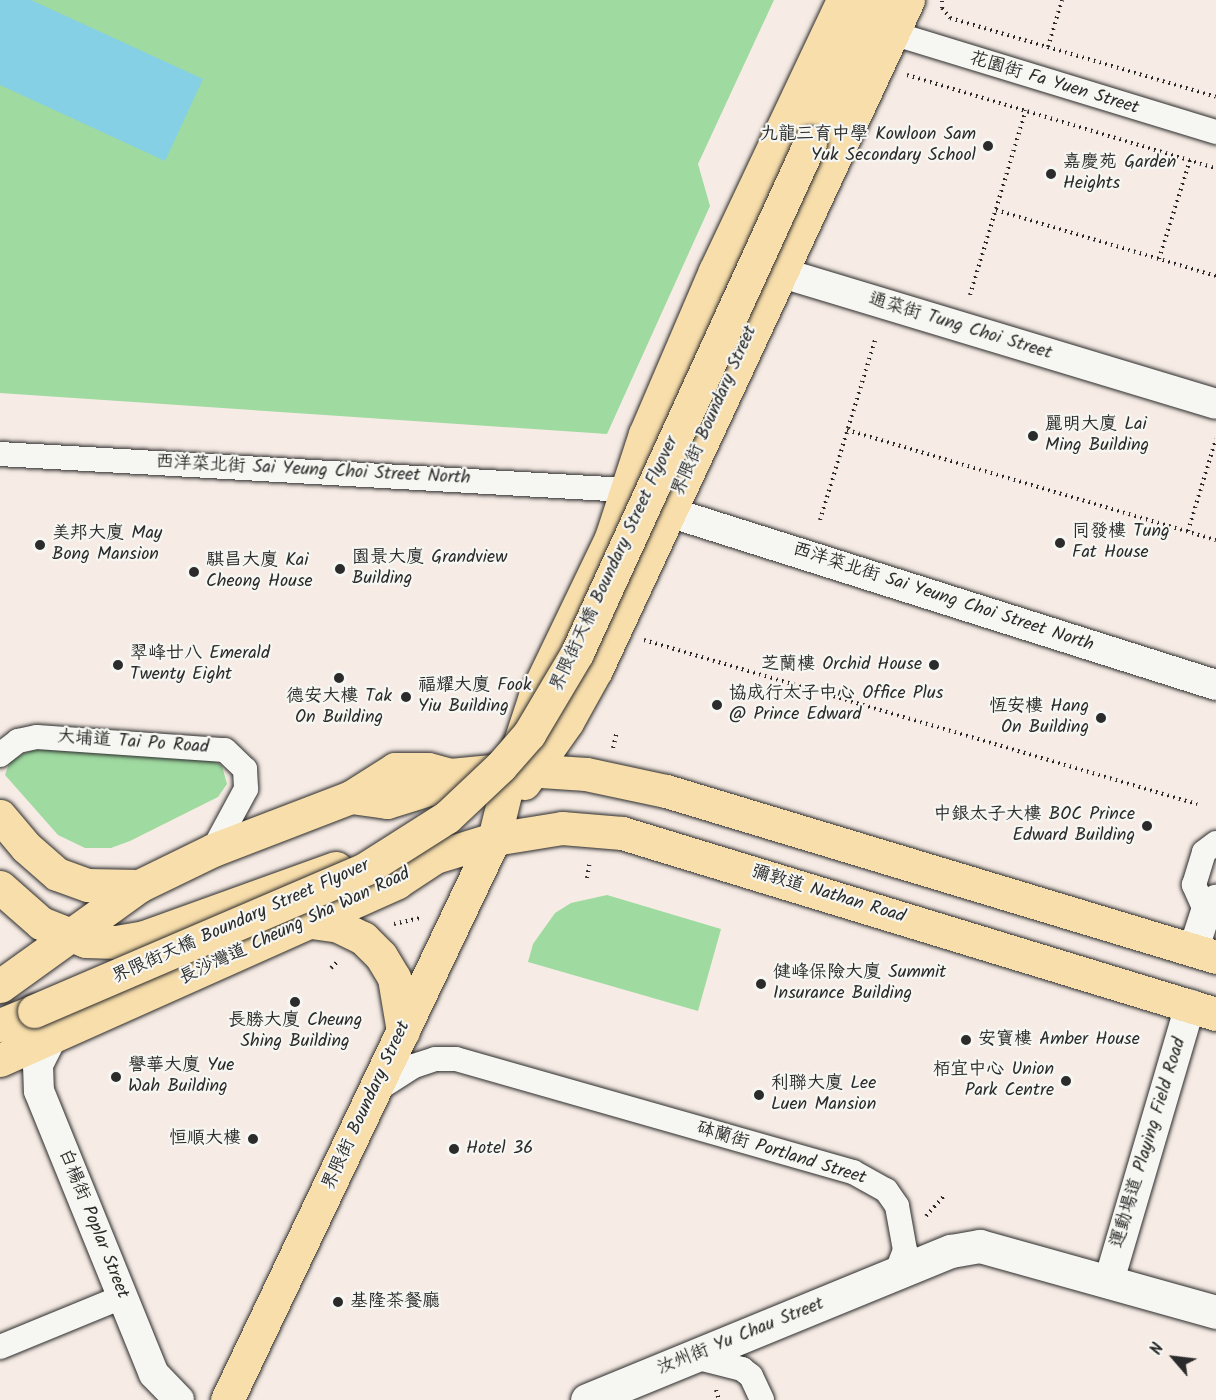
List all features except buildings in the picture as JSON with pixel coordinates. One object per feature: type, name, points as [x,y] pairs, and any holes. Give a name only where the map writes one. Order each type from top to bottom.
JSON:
[{"type":"main road","name":"界限街 Boundary Street","points":[[523,769],[535,696],[611,538],[645,434],[740,217],[843,0]]},
{"type":"main road","name":"界限街天橋 Boundary Street Flyover","points":[[0,1025],[365,869],[447,817],[501,766],[529,734],[577,653],[877,0]]},
{"type":"main road","name":"界限街 Boundary Street","points":[[227,1400],[375,1091],[523,769],[596,670],[779,272],[908,0]]},
{"type":"main road","points":[[0,986],[67,935],[139,886],[213,850],[351,796],[394,769],[428,769],[450,775],[523,769],[586,774],[666,791],[1205,952]]},
{"type":"main road","points":[[0,816],[26,847],[57,874],[88,885],[139,886]]},
{"type":"main road","name":"彌敦道 Nathan Road","points":[[435,857],[498,824],[622,833],[1203,1009]]},
{"type":"main road","name":"長沙灣道 Cheung Sha Wan Road","points":[[67,935],[116,942],[144,937],[322,872],[402,854],[435,857]]},
{"type":"main road","name":"長沙灣道 Cheung Sha Wan Road","points":[[0,1060],[397,882],[435,857]]},
{"type":"main road","points":[[0,887],[28,915],[67,935]]},
{"type":"main road","points":[[311,922],[338,926],[363,938],[381,956],[394,978],[403,1031]]},
{"type":"main road","points":[[896,1274],[951,1251],[980,1246],[1216,1312]]},
{"type":"main road","name":"汝州街 Yu Chau Street","points":[[587,1400],[896,1274]]},
{"type":"street","name":"花園街 Fa Yuen Street","points":[[892,33],[1216,132]]},
{"type":"street","name":"通菜街 Tung Choi Street","points":[[740,217],[740,242],[749,260],[779,272],[1216,404]]},
{"type":"street","name":"西洋菜北街 Sai Yeung Choi Street North","points":[[0,454],[626,490]]},
{"type":"street","name":"西洋菜北街 Sai Yeung Choi Street North","points":[[669,512],[1216,685]]},
{"type":"street","name":"大埔道 Tai Po Road","points":[[0,755],[18,741],[38,737],[225,750],[245,769],[246,789],[213,850]]},
{"type":"street","points":[[1205,952],[1211,906],[1194,885],[1204,852],[1216,843]]},
{"type":"street","name":"運動場道 Playing Field Road","points":[[1108,1281],[1203,1009]]},
{"type":"street","name":"白楊街 Poplar Street","points":[[51,1039],[38,1065],[39,1091],[154,1374],[179,1400]]},
{"type":"street","name":"砵蘭街 Portland Street","points":[[375,1091],[414,1066],[435,1059],[456,1059],[853,1173],[886,1190],[897,1206],[905,1250],[896,1274]]},
{"type":"street","points":[[0,1347],[122,1297]]},
{"type":"street","points":[[695,1357],[742,1369],[751,1376],[762,1400]]},
{"type":"path","points":[[942,0],[942,8],[950,18],[1216,97]]},
{"type":"path","points":[[1048,47],[1062,0]]},
{"type":"path","points":[[907,75],[1216,168]]},
{"type":"path","points":[[970,295],[1026,110]]},
{"type":"path","points":[[1159,259],[1190,160]]},
{"type":"path","points":[[996,210],[1216,276]]},
{"type":"path","points":[[820,520],[876,337]]},
{"type":"path","points":[[848,430],[1216,540]]},
{"type":"path","points":[[1188,531],[1216,439]]},
{"type":"path","points":[[640,639],[1197,804]]},
{"type":"path","points":[[363,938],[419,916],[450,930]]},
{"type":"path","points":[[716,1390],[719,1400]]},
{"type":"green space","points":[[0,0],[774,0],[698,164],[710,206],[607,434],[0,393]]},
{"type":"green space","points":[[33,749],[212,760],[222,766],[227,784],[218,797],[130,841],[111,848],[85,848],[58,835],[5,775],[10,761]]},
{"type":"green space","points":[[607,895],[721,929],[698,1011],[528,962],[533,944],[555,913],[571,903]]},
{"type":"water","points":[[0,0],[31,0],[203,79],[165,161],[0,85]]},
{"type":"place","name":"九龍三育中學 Kowloon Sam Yuk Secondary School","points":[[988,146]]},
{"type":"place","name":"嘉慶苑 Garden Heights","points":[[1051,174]]},
{"type":"place","name":"麗明大廈 Lai Ming Building","points":[[1033,436]]},
{"type":"place","name":"同發樓 Tung Fat House","points":[[1060,543]]},
{"type":"place","name":"美邦大廈 May Bong Mansion","points":[[40,545]]},
{"type":"place","name":"園景大廈 Grandview Building","points":[[340,569]]},
{"type":"place","name":"騏昌大廈 Kai Cheong House","points":[[194,572]]},
{"type":"place","name":"翠峰廿八 Emerald Twenty Eight","points":[[118,665]]},
{"type":"place","name":"芝蘭樓 Orchid House","points":[[934,665]]},
{"type":"place","name":"德安大樓 Tak On Building","points":[[339,678]]},
{"type":"place","name":"福耀大廈 Fook Yiu Building","points":[[406,697]]},
{"type":"place","name":"協成行太子中心 Office Plus @ Prince Edward","points":[[717,705]]},
{"type":"place","name":"恆安樓 Hang On Building","points":[[1101,718]]},
{"type":"place","name":"中銀太子大樓 BOC Prince Edward Building","points":[[1147,826]]},
{"type":"place","name":"健峰保險大廈 Summit Insurance Building","points":[[761,984]]},
{"type":"place","name":"長勝大廈 Cheung Shing Building","points":[[295,1002]]},
{"type":"place","name":"安寶樓 Amber House","points":[[966,1040]]},
{"type":"place","name":"譽華大廈 Yue Wah Building","points":[[116,1077]]},
{"type":"place","name":"栢宜中心 Union Park Centre","points":[[1066,1081]]},
{"type":"place","name":"利聯大廈 Lee Luen Mansion","points":[[759,1095]]},
{"type":"place","name":"恒順大樓","points":[[253,1139]]},
{"type":"place","name":"Hotel 36","points":[[454,1149]]},
{"type":"place","name":"基隆茶餐廳","points":[[338,1302]]}]
